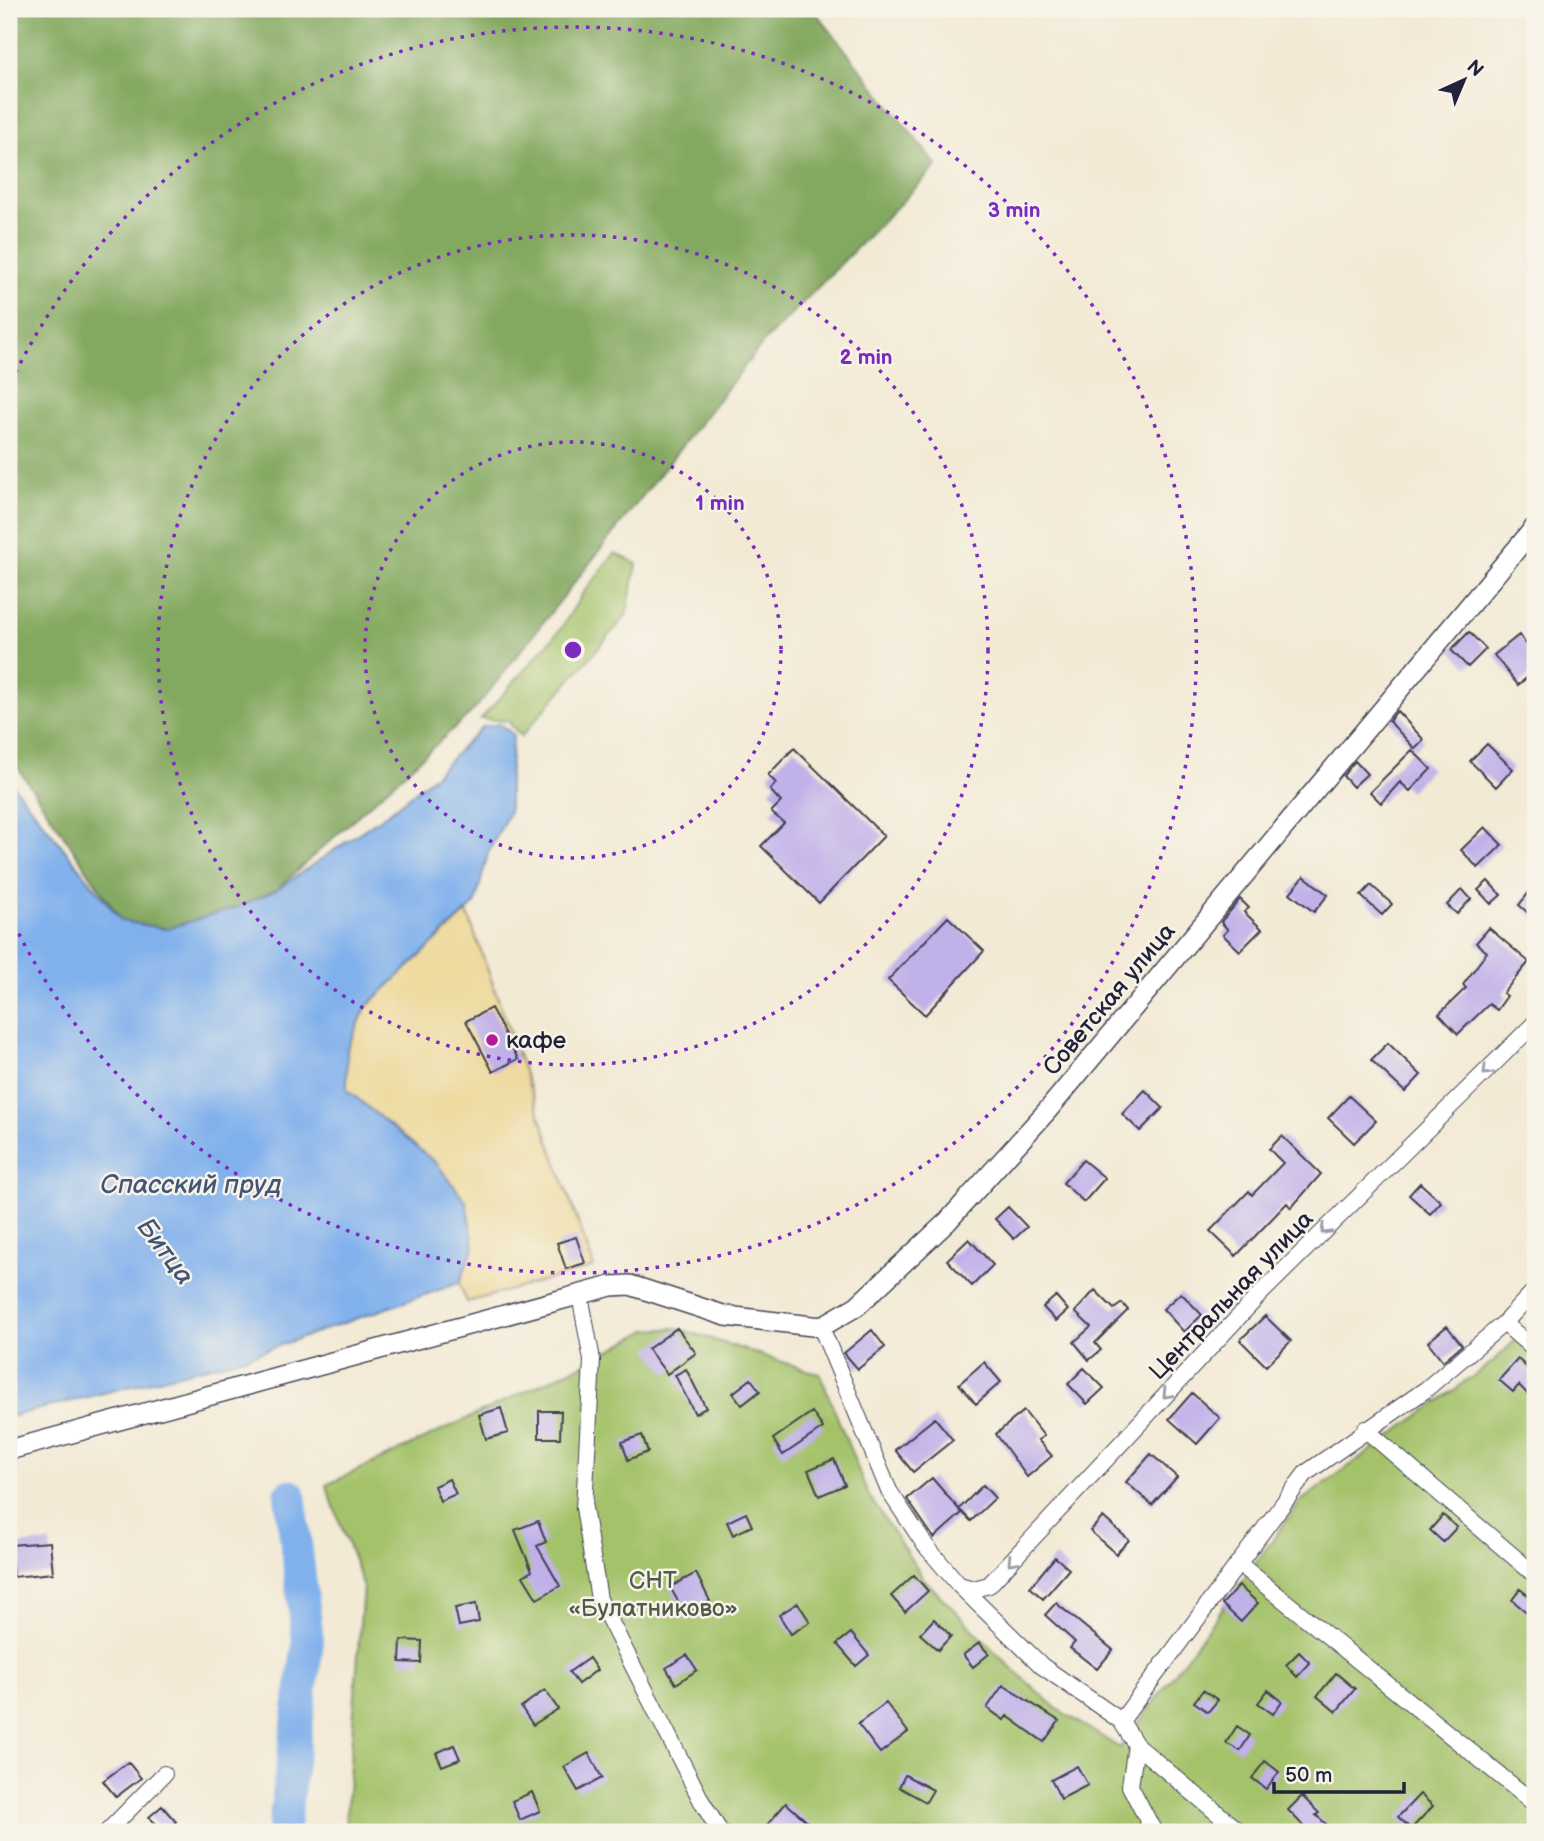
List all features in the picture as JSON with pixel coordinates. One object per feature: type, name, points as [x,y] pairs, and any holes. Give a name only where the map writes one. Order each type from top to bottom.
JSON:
[{"type":"street","name":"Советская улица","points":[[821,1327],[857,1306],[890,1277],[947,1222],[1047,1111],[1535,527]]},
{"type":"street","name":"Центральная улица","points":[[959,1585],[974,1589],[989,1585],[1259,1295],[1535,1023]]},
{"type":"street","points":[[9,1450],[580,1295],[630,1285],[726,1316],[821,1327],[889,1491],[925,1545],[959,1585],[1042,1666],[1121,1721],[1136,1745],[1240,1832]]},
{"type":"street","points":[[1121,1721],[1306,1473],[1365,1429],[1425,1390],[1504,1323],[1535,1290]]},
{"type":"street","points":[[580,1295],[592,1360],[584,1508],[599,1599],[702,1802],[720,1832]]},
{"type":"street","points":[[1504,1323],[1535,1350]]},
{"type":"street","points":[[1365,1429],[1535,1575]]},
{"type":"street","points":[[1238,1563],[1535,1804]]},
{"type":"street","points":[[1136,1745],[1130,1786],[1154,1832]]},
{"type":"street","points":[[107,1832],[164,1774]]},
{"type":"green space","points":[[9,9],[813,9],[937,166],[763,343],[475,709],[276,890],[238,907],[166,929],[122,921],[9,755]]},
{"type":"green space","points":[[615,553],[637,564],[626,616],[521,737],[508,721],[481,719],[560,630],[583,593]]},
{"type":"green space","name":"СНТ «Булатниково»","points":[[1535,1321],[1535,1832],[345,1832],[363,1585],[326,1485],[592,1360],[647,1330],[677,1328],[820,1374],[868,1494],[924,1579],[1002,1659],[1056,1708],[1120,1748],[1301,1501],[1494,1361]]},
{"type":"sand","points":[[467,912],[594,1267],[467,1302],[459,1283],[474,1246],[346,1090],[347,1049],[366,1007]]},
{"type":"water","name":"Спасский пруд","points":[[499,724],[513,734],[509,812],[488,853],[475,904],[366,1007],[347,1049],[347,1090],[436,1163],[466,1201],[474,1246],[459,1283],[246,1357],[9,1417],[9,780],[122,921],[166,929],[238,907],[276,890],[391,811],[434,776],[482,727]]},
{"type":"building","points":[[1469,632],[1486,649],[1468,667],[1451,650]]},
{"type":"building","points":[[1519,635],[1535,655],[1535,671],[1518,685],[1494,655]]},
{"type":"building","points":[[1397,711],[1424,740],[1415,749],[1389,721]]},
{"type":"building","points":[[1487,744],[1513,769],[1496,787],[1470,761]]},
{"type":"building","points":[[794,748],[884,836],[819,903],[761,846],[784,823],[771,812],[781,802],[770,790],[776,783],[768,775]]},
{"type":"building","points":[[1412,750],[1431,769],[1410,791],[1400,782],[1381,803],[1370,792]]},
{"type":"building","points":[[1355,761],[1367,774],[1353,787],[1343,776]]},
{"type":"building","points":[[1485,827],[1502,845],[1478,868],[1461,850]]},
{"type":"building","points":[[1304,876],[1328,895],[1314,912],[1290,893]]},
{"type":"building","points":[[1488,881],[1501,895],[1491,904],[1478,890]]},
{"type":"building","points":[[1371,885],[1392,904],[1382,915],[1361,896]]},
{"type":"building","points":[[1535,885],[1535,919],[1519,905]]},
{"type":"building","points":[[1462,889],[1471,899],[1457,914],[1447,905]]},
{"type":"building","points":[[1240,899],[1249,908],[1244,912],[1262,929],[1240,951],[1223,935],[1228,930],[1221,922]]},
{"type":"building","points":[[948,917],[984,951],[925,1015],[888,980]]},
{"type":"building","points":[[1489,928],[1529,962],[1503,993],[1507,996],[1497,1010],[1489,1004],[1458,1034],[1439,1014],[1466,988],[1463,985],[1487,952],[1476,943]]},
{"type":"building","name":"кафе","points":[[491,1008],[518,1059],[493,1072],[466,1021]]},
{"type":"building","points":[[1388,1043],[1421,1075],[1405,1092],[1371,1060]]},
{"type":"building","points":[[1145,1090],[1163,1108],[1140,1131],[1122,1114]]},
{"type":"building","points":[[1349,1096],[1376,1121],[1354,1143],[1328,1118]]},
{"type":"building","points":[[1282,1136],[1321,1174],[1291,1208],[1287,1203],[1236,1256],[1210,1231],[1249,1191],[1252,1195],[1283,1163],[1269,1149]]},
{"type":"building","points":[[1083,1160],[1105,1178],[1084,1202],[1063,1183]]},
{"type":"building","points":[[1420,1183],[1441,1202],[1430,1214],[1409,1195]]},
{"type":"building","points":[[1008,1207],[1027,1227],[1014,1239],[995,1219]]},
{"type":"building","points":[[576,1237],[585,1263],[566,1269],[557,1243]]},
{"type":"building","points":[[969,1239],[993,1265],[972,1286],[947,1260]]},
{"type":"building","points":[[1095,1290],[1114,1309],[1122,1303],[1128,1310],[1095,1343],[1101,1350],[1089,1360],[1074,1342],[1091,1327],[1075,1312]]},
{"type":"building","points":[[1181,1293],[1202,1315],[1184,1332],[1163,1309]]},
{"type":"building","points":[[1056,1296],[1068,1310],[1056,1321],[1043,1307]]},
{"type":"building","points":[[1265,1316],[1291,1341],[1266,1366],[1240,1340]]},
{"type":"building","points":[[1447,1326],[1462,1345],[1443,1361],[1428,1342]]},
{"type":"building","points":[[677,1328],[696,1353],[667,1374],[648,1349]]},
{"type":"building","points":[[872,1330],[885,1347],[858,1369],[844,1353]]},
{"type":"building","points":[[1518,1359],[1535,1375],[1535,1402],[1519,1385],[1513,1392],[1499,1380]]},
{"type":"building","points":[[984,1362],[1001,1382],[976,1404],[959,1384]]},
{"type":"building","points":[[1084,1368],[1104,1388],[1087,1404],[1068,1384]]},
{"type":"building","points":[[686,1369],[706,1408],[695,1414],[675,1375]]},
{"type":"building","points":[[751,1379],[760,1391],[742,1405],[733,1393]]},
{"type":"building","points":[[1192,1393],[1220,1418],[1197,1444],[1169,1419]]},
{"type":"building","points":[[501,1408],[508,1433],[486,1439],[479,1415]]},
{"type":"building","points":[[539,1411],[561,1411],[560,1438],[539,1438]]},
{"type":"building","points":[[1024,1411],[1044,1436],[1038,1440],[1052,1456],[1027,1477],[996,1434]]},
{"type":"building","points":[[812,1412],[823,1428],[783,1455],[773,1439]]},
{"type":"building","points":[[935,1418],[953,1440],[913,1472],[895,1450]]},
{"type":"building","points":[[642,1435],[648,1452],[628,1460],[622,1442]]},
{"type":"building","points":[[1151,1454],[1177,1477],[1152,1505],[1126,1482]]},
{"type":"building","points":[[834,1459],[845,1485],[819,1496],[808,1470]]},
{"type":"building","points":[[932,1478],[962,1513],[934,1538],[907,1499]]},
{"type":"building","points":[[449,1479],[456,1494],[440,1501],[434,1486]]},
{"type":"building","points":[[983,1485],[995,1498],[971,1521],[959,1509]]},
{"type":"building","points":[[746,1513],[752,1526],[733,1535],[727,1522]]},
{"type":"building","points":[[1443,1515],[1457,1527],[1443,1542],[1430,1530]]},
{"type":"building","points":[[1103,1517],[1129,1540],[1116,1554],[1090,1531]]},
{"type":"building","points":[[538,1521],[546,1542],[537,1546],[560,1586],[537,1599],[523,1576],[532,1571],[515,1530]]},
{"type":"building","points":[[50,1542],[53,1573],[13,1577],[10,1545]]},
{"type":"building","points":[[1055,1557],[1069,1569],[1043,1599],[1030,1587]]},
{"type":"building","points":[[696,1573],[710,1601],[685,1614],[670,1587]]},
{"type":"building","points":[[914,1575],[928,1591],[905,1612],[891,1596]]},
{"type":"building","points":[[1239,1586],[1258,1603],[1241,1622],[1222,1604]]},
{"type":"building","points":[[1520,1589],[1535,1601],[1535,1619],[1512,1600]]},
{"type":"building","points":[[798,1603],[810,1622],[791,1634],[779,1615]]},
{"type":"building","points":[[1056,1603],[1113,1650],[1097,1669],[1070,1648],[1075,1642],[1045,1615]]},
{"type":"building","points":[[476,1604],[479,1622],[459,1626],[455,1608]]},
{"type":"building","points":[[934,1619],[951,1636],[938,1650],[920,1634]]},
{"type":"building","points":[[851,1633],[869,1655],[856,1666],[837,1644]]},
{"type":"building","points":[[401,1640],[422,1641],[421,1663],[400,1662]]},
{"type":"building","points":[[979,1643],[989,1654],[973,1667],[963,1655]]},
{"type":"building","points":[[1299,1652],[1310,1663],[1297,1677],[1286,1665]]},
{"type":"building","points":[[687,1655],[697,1670],[676,1684],[666,1668]]},
{"type":"building","points":[[589,1658],[597,1670],[578,1684],[569,1672]]},
{"type":"building","points":[[1336,1673],[1355,1689],[1336,1712],[1317,1696]]},
{"type":"building","points":[[1003,1685],[1059,1721],[1044,1742],[1007,1716],[1004,1720],[987,1708]]},
{"type":"building","points":[[545,1690],[558,1709],[533,1725],[521,1707]]},
{"type":"building","points":[[1203,1690],[1218,1700],[1208,1712],[1194,1702]]},
{"type":"building","points":[[1268,1690],[1282,1701],[1273,1714],[1258,1703]]},
{"type":"building","points":[[886,1703],[908,1732],[880,1753],[858,1724]]},
{"type":"building","points":[[1237,1726],[1250,1735],[1240,1751],[1226,1743]]},
{"type":"building","points":[[454,1745],[460,1759],[442,1766],[436,1753]]},
{"type":"building","points":[[589,1753],[602,1778],[578,1791],[564,1767]]},
{"type":"building","points":[[1265,1761],[1279,1772],[1266,1789],[1252,1778]]},
{"type":"building","points":[[128,1762],[141,1778],[116,1797],[103,1781]]},
{"type":"building","points":[[1077,1766],[1088,1785],[1061,1799],[1051,1780]]},
{"type":"building","points":[[905,1775],[933,1790],[926,1802],[899,1787]]},
{"type":"building","points":[[532,1792],[540,1811],[520,1820],[512,1801]]},
{"type":"building","points":[[1420,1794],[1433,1806],[1411,1829],[1398,1817]]},
{"type":"building","points":[[1302,1796],[1319,1813],[1316,1815],[1335,1832],[1309,1832],[1288,1810]]},
{"type":"building","points":[[786,1803],[819,1832],[775,1832],[767,1825]]},
{"type":"building","points":[[162,1806],[176,1822],[164,1832],[149,1817]]},
{"type":"waterway","name":"Битца","points":[[283,1832],[308,1641],[290,1495]]},
{"type":"place","name":"кафе","points":[[492,1040]]}]
